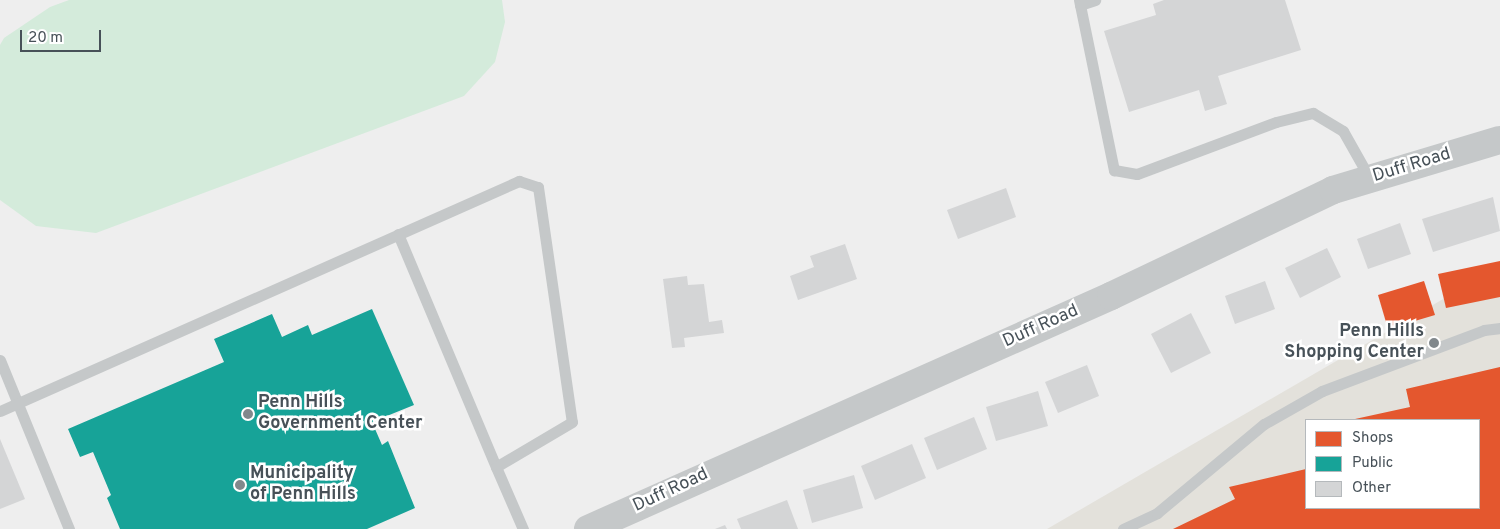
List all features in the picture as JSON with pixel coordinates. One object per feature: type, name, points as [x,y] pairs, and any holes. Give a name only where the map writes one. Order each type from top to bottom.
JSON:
[{"type":"street","name":"Duff Road","points":[[588,529],[1111,296],[1333,190],[1500,140]]},
{"type":"lane","points":[[1095,0],[1079,2],[1114,170],[1137,174],[1276,122],[1313,113],[1343,131],[1370,179]]},
{"type":"lane","points":[[0,410],[519,180],[538,187],[572,422],[496,467]]},
{"type":"lane","points":[[398,234],[523,529]]},
{"type":"lane","points":[[1123,529],[1158,513],[1264,424],[1322,391],[1484,330],[1500,328]]},
{"type":"lane","points":[[0,360],[69,529]]},
{"type":"shaded area","name":"Penn Hills Shopping Center","points":[[1500,266],[1500,529],[1047,529]]},
{"type":"green space","points":[[69,0],[502,0],[505,22],[495,62],[464,96],[96,233],[36,226],[0,200],[0,45],[4,38],[50,7]]},
{"type":"building: Shops","points":[[1500,261],[1500,297],[1446,308],[1438,274]]},
{"type":"building: Shops","points":[[1424,281],[1435,315],[1388,329],[1378,295]]},
{"type":"building: Shops","points":[[1500,367],[1500,529],[1173,529],[1235,499],[1229,487],[1305,469],[1305,509],[1480,509],[1480,419],[1355,419],[1410,407],[1406,389]]},
{"type":"building: Public","name":"Penn Hills Government Center","points":[[372,309],[414,405],[372,422],[382,445],[388,441],[415,508],[367,529],[120,529],[107,498],[111,495],[93,452],[80,457],[68,429],[224,362],[214,339],[272,314],[282,337],[308,325],[312,335]]},
{"type":"building: Other","points":[[1164,0],[1285,0],[1301,50],[1218,76],[1227,104],[1205,111],[1199,90],[1129,112],[1104,31],[1156,15],[1153,4]]},
{"type":"building: Other","points":[[1006,188],[1016,217],[958,239],[947,210]]},
{"type":"building: Other","points":[[1493,197],[1500,231],[1433,252],[1422,219]]},
{"type":"building: Other","points":[[1400,223],[1411,254],[1368,269],[1357,239]]},
{"type":"building: Other","points":[[845,244],[857,279],[798,300],[790,276],[814,267],[810,256]]},
{"type":"building: Other","points":[[1327,248],[1341,277],[1300,298],[1285,268]]},
{"type":"building: Other","points":[[687,276],[688,285],[704,284],[709,322],[722,320],[724,333],[684,338],[685,347],[672,348],[663,279]]},
{"type":"building: Other","points":[[1265,281],[1275,309],[1235,324],[1225,296]]},
{"type":"building: Other","points":[[1191,313],[1211,353],[1171,373],[1151,334]]},
{"type":"building: Other","points":[[1087,365],[1099,396],[1058,413],[1045,382]]},
{"type":"building: Other","points":[[1038,391],[1048,426],[996,441],[986,407]]},
{"type":"building: Other","points":[[974,417],[987,449],[937,470],[924,438]]},
{"type":"building: Other","points":[[0,439],[25,499],[0,509]]},
{"type":"building: Other","points":[[912,444],[926,478],[875,500],[861,466]]},
{"type":"building: Other","points":[[854,475],[863,508],[812,523],[803,490]]},
{"type":"building: Other","points":[[787,500],[798,529],[741,529],[737,519]]},
{"type":"building: Other","points":[[725,525],[727,529],[715,529]]},
{"type":"place","name":"Penn Hills Shopping Center","points":[[1434,343]]},
{"type":"place","name":"Penn Hills Government Center","points":[[248,414]]},
{"type":"place","name":"Municipality of Penn Hills","points":[[240,485]]}]
